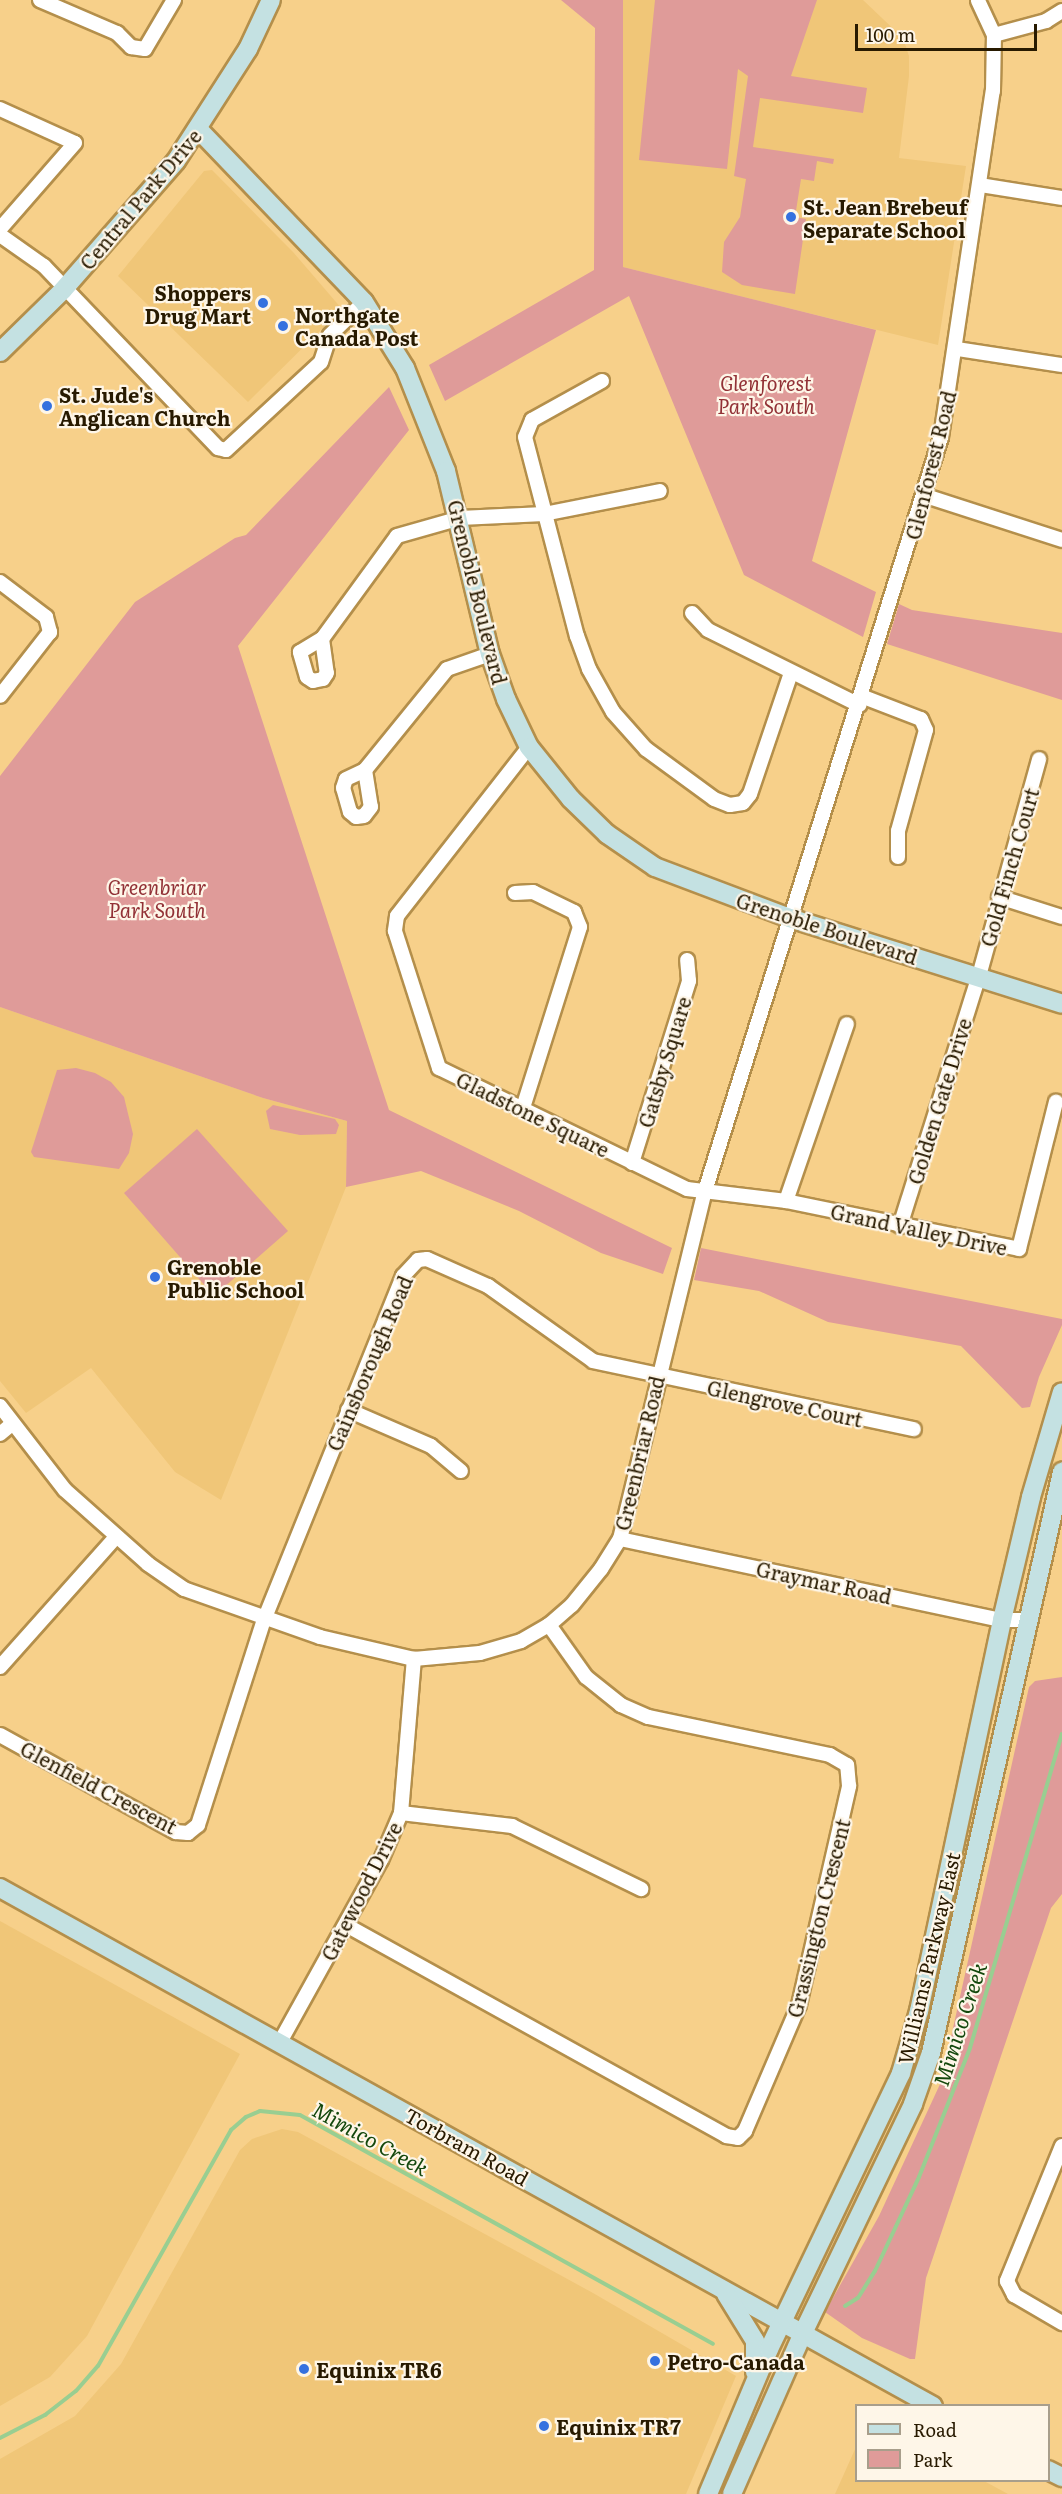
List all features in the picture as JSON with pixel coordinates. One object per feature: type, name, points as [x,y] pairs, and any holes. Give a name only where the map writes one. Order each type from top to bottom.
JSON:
[{"type":"main road","name":"Central Park Drive","points":[[1,351],[63,290],[124,223],[199,129],[248,49],[271,0]]},
{"type":"main road","name":"Grenoble Boulevard","points":[[199,129],[364,302],[418,394],[460,518],[490,654],[529,747],[571,799],[607,834],[655,867],[790,918],[1062,1004]]},
{"type":"main road","name":"Williams Parkway East","points":[[708,2494],[752,2390],[901,2073],[919,2011],[1002,1620],[1031,1497],[1062,1392]]},
{"type":"main road","name":"Williams Parkway East","points":[[732,2494],[802,2333],[912,2104],[931,2053],[1062,1472]]},
{"type":"main road","name":"Torbram Road","points":[[0,1888],[929,2404]]},
{"type":"main road","points":[[724,2290],[755,2341],[752,2390]]},
{"type":"street","points":[[40,0],[117,33],[131,47],[146,49],[174,0]]},
{"type":"street","name":"Glenforest Road","points":[[790,918],[926,496],[957,349],[993,91],[994,35],[978,0]]},
{"type":"street","points":[[994,35],[1046,21],[1062,11]]},
{"type":"street","points":[[0,109],[75,142],[0,229]]},
{"type":"street","points":[[980,185],[1062,198]]},
{"type":"street","points":[[0,235],[44,266],[63,290],[218,448],[225,450],[321,362],[330,335],[364,302]]},
{"type":"street","points":[[957,349],[1062,365]]},
{"type":"street","points":[[602,381],[527,427],[525,437],[577,636],[589,669],[613,712],[646,749],[714,799],[730,806],[743,803],[750,794],[791,673]]},
{"type":"street","points":[[322,639],[397,536],[460,518],[544,514],[660,491]]},
{"type":"street","points":[[926,496],[1062,540]]},
{"type":"street","points":[[0,582],[46,617],[50,632],[0,696]]},
{"type":"street","points":[[692,613],[708,630],[791,673],[860,700],[921,719],[926,730],[898,831],[898,857]]},
{"type":"street","points":[[365,770],[438,678],[456,665],[490,654]]},
{"type":"street","name":"Gladstone Square","points":[[529,747],[397,916],[394,931],[439,1068],[687,1189],[705,1191]]},
{"type":"street","name":"Gold Finch Court","points":[[979,976],[1039,759]]},
{"type":"street","points":[[515,893],[533,892],[574,912],[580,927],[523,1108]]},
{"type":"street","points":[[999,897],[1062,917]]},
{"type":"street","name":"Greenbriar Road","points":[[0,1406],[65,1490],[115,1538],[184,1589],[264,1620],[414,1659],[480,1653],[521,1641],[549,1625],[589,1584],[620,1539],[657,1376],[705,1191],[790,918]]},
{"type":"street","name":"Gatsby Square","points":[[632,1163],[689,981],[687,960]]},
{"type":"street","name":"Golden Gate Drive","points":[[900,1226],[979,976]]},
{"type":"street","points":[[786,1201],[847,1024]]},
{"type":"street","name":"Grand Valley Drive","points":[[705,1191],[786,1201],[1019,1249],[1056,1102]]},
{"type":"street","name":"Gainsborough Road","points":[[264,1620],[404,1276],[418,1260],[427,1259],[488,1286],[593,1361],[657,1376]]},
{"type":"street","name":"Glengrove Court","points":[[657,1376],[914,1429]]},
{"type":"street","points":[[348,1410],[431,1446],[461,1471]]},
{"type":"street","points":[[0,1434],[12,1424]]},
{"type":"street","points":[[0,1667],[115,1538]]},
{"type":"street","name":"Graymar Road","points":[[620,1539],[1002,1620],[1028,1620]]},
{"type":"street","name":"Glenfield Crescent","points":[[0,1735],[176,1832],[188,1833],[198,1825],[264,1620]]},
{"type":"street","name":"Grassington Crescent","points":[[346,1925],[726,2136],[738,2138],[745,2131],[799,2005],[849,1786],[847,1765],[830,1755],[648,1717],[621,1705],[586,1677],[549,1625]]},
{"type":"street","name":"Gatewood Drive","points":[[280,2042],[346,1925],[401,1813],[414,1659]]},
{"type":"street","points":[[401,1813],[512,1826],[641,1889]]},
{"type":"street","points":[[1062,2147],[1007,2281],[1014,2295],[1062,2323]]},
{"type":"shaded area","name":"St. Jean Brebeuf Separate School","points":[[623,0],[863,0],[903,38],[909,56],[909,76],[899,158],[966,166],[938,345],[623,267]]},
{"type":"shaded area","points":[[212,170],[293,252],[342,309],[248,402],[118,276],[204,171]]},
{"type":"shaded area","name":"Grenoble Public School","points":[[0,1007],[263,1098],[347,1121],[346,1187],[221,1500],[175,1472],[91,1368],[26,1413],[0,1381]]},
{"type":"shaded area","points":[[0,1921],[240,2054],[87,2336],[50,2377],[0,2406]]},
{"type":"shaded area","points":[[282,2129],[298,2132],[593,2293],[736,2376],[686,2494],[0,2494],[0,2459],[75,2416],[121,2364],[240,2150],[252,2139]]},
{"type":"shaded area","points":[[855,2449],[855,2482],[986,2482],[1008,2494],[835,2494]]},
{"type":"green space","name":"Glenforest Park South","points":[[561,0],[623,0],[623,267],[876,330],[812,561],[876,592],[863,637],[744,575],[629,296],[445,401],[429,365],[594,270],[595,28]]},
{"type":"green space","points":[[655,0],[817,0],[791,76],[867,88],[863,113],[760,98],[753,147],[834,159],[833,164],[817,161],[814,181],[801,179],[795,217],[806,219],[795,294],[742,285],[722,272],[724,242],[740,217],[746,179],[734,176],[748,76],[738,69],[727,169],[639,160]]},
{"type":"green space","name":"Greenbriar Park South","points":[[389,387],[409,430],[238,646],[389,1110],[672,1248],[663,1274],[601,1253],[519,1211],[421,1171],[346,1187],[347,1121],[263,1098],[0,1007],[0,776],[135,602],[235,538],[246,535]]},
{"type":"green space","points":[[899,604],[912,610],[1062,633],[1062,700],[887,644]]},
{"type":"green space","points":[[76,1068],[95,1073],[111,1082],[124,1097],[133,1134],[129,1153],[119,1169],[34,1157],[31,1152],[57,1070]]},
{"type":"green space","points":[[273,1105],[335,1119],[339,1125],[336,1134],[300,1135],[270,1129],[266,1111]]},
{"type":"green space","points":[[197,1129],[288,1231],[214,1296],[124,1193]]},
{"type":"green space","points":[[701,1248],[1062,1319],[1062,1325],[1039,1377],[1030,1407],[1022,1408],[961,1346],[828,1322],[759,1291],[694,1280]]},
{"type":"green space","points":[[1062,1677],[1062,1894],[1051,1908],[926,2278],[915,2359],[910,2359],[862,2338],[825,2312],[879,2216],[941,2082],[1029,1687],[1035,1681]]},
{"type":"waterway","name":"Mimico Creek","points":[[845,2306],[858,2298],[875,2271],[919,2177],[970,2048],[1062,1734]]},
{"type":"waterway","name":"Mimico Creek","points":[[0,2438],[45,2415],[76,2391],[98,2366],[231,2130],[246,2117],[260,2111],[300,2115],[713,2344]]},
{"type":"place","name":"St. Jean Brebeuf Separate School","points":[[791,217]]},
{"type":"place","name":"Shoppers Drug Mart","points":[[263,303]]},
{"type":"place","name":"Northgate Canada Post","points":[[283,326]]},
{"type":"place","name":"St. Jude's Anglican Church","points":[[47,406]]},
{"type":"place","name":"Grenoble Public School","points":[[155,1277]]},
{"type":"place","name":"Petro-Canada","points":[[655,2361]]},
{"type":"place","name":"Equinix TR6","points":[[304,2369]]},
{"type":"place","name":"Equinix TR7","points":[[544,2426]]}]
